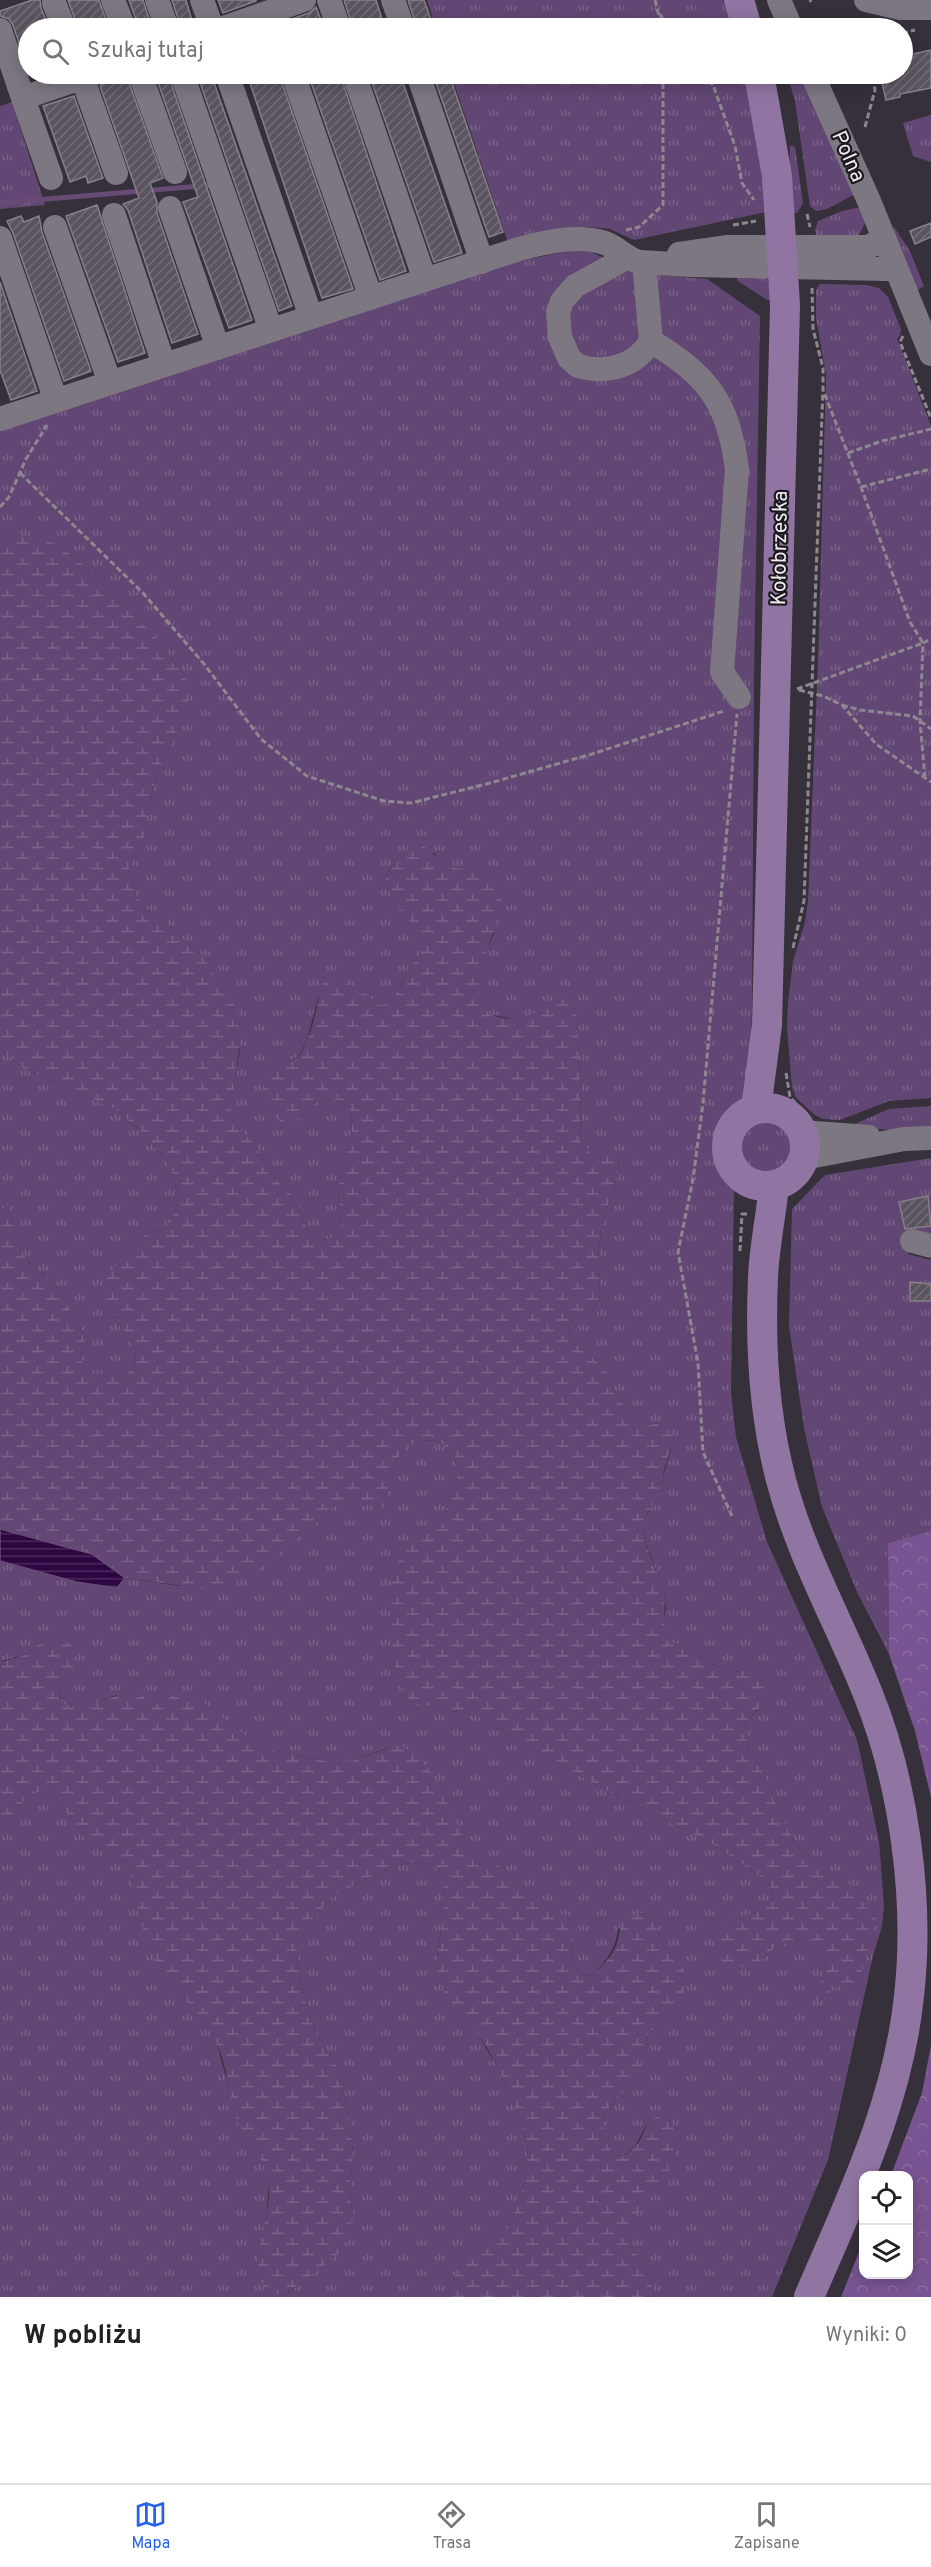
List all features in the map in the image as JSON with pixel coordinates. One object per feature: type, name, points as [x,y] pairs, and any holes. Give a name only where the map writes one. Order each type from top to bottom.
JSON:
[{"type":"main road","points":[[739,0],[744,18]]},
{"type":"main road","name":"Kołobrzeska","points":[[761,84],[773,146],[783,257],[767,1025],[790,1125]]},
{"type":"main road","points":[[738,1120],[790,1125],[796,1173],[783,1183],[763,1185],[734,1170],[727,1150],[731,1129],[738,1120]]},
{"type":"main road","points":[[763,1185],[763,1367],[780,1477],[807,1560],[860,1673],[881,1729],[898,1801],[907,1857],[911,1914],[910,1995],[902,2047],[889,2096],[870,2155],[809,2297]]},
{"type":"street","points":[[113,0],[120,18]]},
{"type":"street","points":[[157,0],[163,18]]},
{"type":"street","points":[[202,0],[208,18]]},
{"type":"street","points":[[277,18],[304,0]]},
{"type":"street","points":[[329,0],[335,18]]},
{"type":"street","points":[[393,0],[399,18]]},
{"type":"street","points":[[779,0],[787,18]]},
{"type":"street","points":[[879,2],[904,9],[931,8]]},
{"type":"street","points":[[54,3],[60,18]]},
{"type":"street","points":[[0,30],[18,83]]},
{"type":"street","points":[[18,84],[51,178]]},
{"type":"street","points":[[23,98],[61,84]]},
{"type":"street","points":[[88,84],[116,173]]},
{"type":"street","points":[[144,84],[175,172]]},
{"type":"street","points":[[185,84],[271,330]]},
{"type":"street","points":[[230,84],[311,317]]},
{"type":"street","points":[[296,84],[371,298]]},
{"type":"street","points":[[357,84],[425,280]]},
{"type":"street","points":[[421,84],[482,261]]},
{"type":"street","name":"Polna","points":[[816,84],[931,354]]},
{"type":"street","points":[[170,208],[218,348]]},
{"type":"street","points":[[114,215],[164,365]]},
{"type":"street","points":[[55,227],[110,383]]},
{"type":"street","points":[[0,238],[65,398]]},
{"type":"street","points":[[0,419],[535,245],[572,239],[605,243],[640,260]]},
{"type":"street","points":[[783,257],[868,247],[884,239]]},
{"type":"street","points":[[640,260],[651,341],[635,359],[616,368],[578,366],[562,347],[558,326],[562,301],[575,286],[640,260],[728,247],[783,257],[886,269],[895,265]]},
{"type":"street","points":[[651,341],[679,358],[698,374],[716,397],[734,441],[737,469],[722,672],[739,697]]},
{"type":"street","points":[[790,1125],[904,1139],[931,1138]]},
{"type":"path","points":[[655,0],[660,18]]},
{"type":"path","points":[[658,10],[662,18]]},
{"type":"path","points":[[621,231],[639,227],[663,205],[663,84]]},
{"type":"path","points":[[712,84],[735,146],[742,183],[755,201]]},
{"type":"path","points":[[865,127],[874,90],[873,84]]},
{"type":"path","points":[[726,226],[759,221]]},
{"type":"path","points":[[792,950],[804,901],[823,368],[813,329],[812,279]]},
{"type":"path","points":[[822,388],[910,622],[923,643],[920,722],[925,778]]},
{"type":"path","points":[[0,507],[9,497],[51,418],[65,398]]},
{"type":"path","points":[[848,453],[882,441],[931,429]]},
{"type":"path","points":[[861,487],[931,469]]},
{"type":"path","points":[[20,473],[143,594],[204,664],[261,739],[307,776],[384,801],[411,803],[569,760],[670,730],[731,708],[739,697]]},
{"type":"path","points":[[931,639],[795,690],[813,693],[860,710],[913,716],[931,729]]},
{"type":"path","points":[[732,1516],[703,1452],[699,1363],[678,1252],[693,1179],[703,1103],[739,697]]},
{"type":"path","points":[[842,705],[876,744],[931,782]]},
{"type":"path","points":[[785,1065],[790,1097],[790,1125]]},
{"type":"green space","points":[[427,0],[723,0],[729,18],[433,18]]},
{"type":"green space","points":[[454,84],[746,84],[762,170],[766,212],[634,240],[610,229],[588,227],[552,231],[508,243]]},
{"type":"green space","points":[[790,84],[807,84],[856,194],[822,210],[816,211],[810,206],[795,101]]},
{"type":"green space","points":[[12,102],[45,205],[0,209],[0,106]]},
{"type":"green space","points":[[931,115],[931,162],[913,156],[903,123]]},
{"type":"green space","points":[[790,145],[795,147],[803,203],[797,213],[789,214]]},
{"type":"green space","points":[[861,207],[865,223],[859,235],[817,240],[815,230],[818,221],[842,211]]},
{"type":"green space","points":[[894,227],[910,251],[924,286],[915,292],[893,230]]},
{"type":"green space","points":[[584,248],[634,273],[707,279],[760,316],[749,1099],[726,1120],[720,1130],[718,1141],[721,1164],[734,1191],[731,1392],[736,1437],[767,1542],[857,1740],[879,1841],[884,1906],[882,1926],[873,1956],[828,2160],[772,2297],[655,2297],[644,2262],[629,2245],[626,2229],[640,2208],[647,2123],[635,2147],[621,2157],[611,2150],[603,2134],[605,2112],[635,2082],[648,2035],[677,2006],[675,1956],[663,1945],[656,1925],[642,1913],[618,1929],[612,1949],[593,1976],[583,1975],[572,1963],[573,1939],[556,1908],[516,1883],[504,1868],[483,1859],[467,1845],[454,1821],[387,1748],[349,1762],[331,1762],[275,1751],[247,1737],[198,1698],[149,1706],[117,1695],[98,1702],[62,1705],[59,1691],[72,1673],[42,1641],[27,1654],[2,1661],[0,1668],[0,1561],[76,1582],[116,1588],[125,1578],[178,1586],[284,1548],[319,1521],[334,1505],[353,1496],[370,1505],[385,1507],[393,1464],[407,1447],[423,1440],[438,1441],[454,1453],[458,1475],[447,1508],[415,1538],[395,1566],[393,1663],[409,1701],[442,1710],[474,1714],[591,1782],[716,1846],[768,1882],[774,1899],[765,1908],[747,1915],[762,1960],[775,1947],[795,1939],[816,1949],[826,1966],[814,2003],[837,1987],[848,1883],[798,1848],[783,1820],[761,1768],[748,1750],[745,1722],[758,1710],[751,1670],[732,1672],[709,1663],[690,1649],[668,1641],[662,1630],[666,1607],[663,1587],[645,1541],[642,1523],[662,1490],[663,1476],[671,1450],[667,1422],[648,1425],[629,1415],[601,1365],[570,1338],[568,1326],[577,1317],[592,1313],[600,1296],[598,1261],[601,1228],[618,1173],[619,1154],[591,1154],[580,1141],[581,1091],[577,1022],[530,1017],[518,1020],[489,1014],[481,993],[479,970],[494,934],[495,921],[475,868],[452,868],[443,863],[434,853],[399,855],[385,878],[395,901],[423,934],[421,953],[406,974],[400,989],[388,1004],[377,1005],[361,990],[348,984],[318,998],[307,1040],[298,1057],[281,1064],[299,1119],[312,1105],[327,1100],[340,1100],[351,1111],[352,1132],[338,1189],[341,1225],[331,1239],[315,1240],[290,1193],[273,1176],[254,1143],[238,1128],[230,1112],[240,1050],[203,957],[164,921],[150,912],[135,895],[129,868],[136,852],[143,846],[146,820],[158,771],[185,715],[185,675],[145,626],[78,560],[56,544],[7,539],[0,543],[0,427],[514,262]]},
{"type":"green space","points":[[736,276],[765,277],[776,300],[767,300],[738,281]]},
{"type":"green space","points":[[820,284],[866,285],[879,288],[888,297],[901,329],[900,336],[897,338],[931,426],[931,1098],[889,1101],[840,1120],[823,1119],[815,1115],[796,1098],[792,1088],[787,1027],[793,961],[805,922],[808,901],[818,662],[826,375],[816,318],[816,290]]},
{"type":"green space","points":[[31,536],[56,544],[78,560],[145,626],[185,675],[189,695],[185,715],[158,771],[146,820],[143,847],[136,852],[129,868],[135,895],[150,912],[164,921],[203,957],[237,1010],[242,1026],[231,1113],[238,1128],[254,1143],[273,1176],[290,1193],[315,1240],[331,1239],[341,1225],[338,1189],[352,1132],[351,1111],[340,1100],[327,1100],[316,1102],[299,1119],[281,1122],[268,1108],[263,1093],[264,1086],[273,1071],[283,1063],[298,1057],[302,1052],[312,1026],[323,982],[336,976],[361,990],[377,1005],[388,1004],[400,989],[406,974],[421,953],[422,935],[395,902],[385,878],[399,855],[422,845],[449,867],[475,868],[501,892],[497,924],[486,951],[480,980],[482,996],[489,1014],[517,1019],[526,1017],[556,999],[568,995],[576,1005],[581,1091],[580,1141],[591,1154],[619,1154],[618,1173],[601,1228],[598,1261],[600,1296],[592,1313],[577,1317],[568,1326],[570,1338],[601,1365],[629,1415],[648,1425],[667,1422],[672,1442],[663,1475],[662,1489],[643,1526],[648,1549],[663,1587],[664,1621],[668,1641],[690,1649],[709,1663],[732,1672],[751,1670],[770,1683],[766,1699],[745,1722],[748,1750],[761,1768],[783,1820],[798,1848],[848,1883],[877,1920],[858,1983],[837,1987],[813,2004],[826,1966],[816,1949],[795,1939],[775,1947],[762,1960],[739,1968],[721,1963],[720,1931],[732,1919],[763,1908],[774,1899],[768,1882],[716,1846],[591,1782],[474,1714],[442,1710],[409,1701],[393,1663],[390,1587],[395,1566],[415,1537],[447,1508],[458,1475],[454,1453],[438,1441],[423,1440],[407,1447],[393,1464],[385,1508],[370,1506],[353,1496],[334,1505],[319,1521],[257,1571],[213,1590],[125,1578],[92,1554],[0,1529],[0,1210],[8,1205],[18,1245],[33,1269],[52,1280],[81,1328],[86,1346],[81,1359],[88,1373],[126,1375],[135,1366],[136,1351],[103,1298],[104,1283],[114,1267],[149,1230],[162,1231],[172,1221],[179,1197],[170,1166],[143,1133],[115,1109],[21,1067],[0,1048],[0,543],[7,539]]},
{"type":"green space","points":[[0,1048],[21,1067],[115,1109],[143,1133],[170,1166],[179,1197],[172,1221],[162,1231],[149,1230],[132,1248],[114,1316],[136,1351],[135,1366],[126,1375],[88,1374],[81,1359],[86,1346],[81,1328],[52,1280],[33,1269],[18,1245],[8,1206],[0,1210]]},
{"type":"green space","points":[[931,1106],[931,1130],[890,1130],[850,1126],[889,1109]]},
{"type":"green space","points":[[766,1119],[777,1121],[786,1127],[792,1136],[794,1147],[792,1158],[786,1167],[777,1173],[766,1175],[755,1173],[746,1167],[740,1158],[738,1147],[740,1136],[746,1127],[755,1121]]},
{"type":"green space","points":[[931,1158],[931,1234],[915,1230],[908,1254],[931,1260],[931,1531],[888,1543],[889,1654],[857,1592],[822,1507],[804,1428],[789,1326],[792,1209],[825,1175]]},
{"type":"green space","points":[[931,1531],[931,1797],[915,1731],[889,1654],[888,1543]]},
{"type":"green space","points":[[62,1638],[76,1649],[72,1673],[59,1691],[62,1705],[98,1702],[128,1692],[143,1695],[149,1706],[162,1703],[174,1694],[198,1698],[247,1737],[275,1751],[331,1762],[349,1762],[397,1745],[416,1753],[436,1780],[467,1845],[483,1859],[504,1868],[516,1883],[556,1908],[570,1922],[573,1939],[572,1963],[583,1975],[593,1976],[610,1957],[617,1943],[623,1918],[642,1913],[656,1925],[663,1945],[675,1956],[686,1974],[684,1992],[677,2006],[648,2035],[635,2083],[605,2112],[603,2134],[611,2150],[621,2157],[639,2143],[648,2122],[653,2119],[668,2116],[675,2133],[676,2148],[673,2163],[666,2177],[626,2229],[629,2245],[644,2262],[655,2297],[450,2297],[454,2277],[472,2254],[509,2228],[525,2181],[528,2147],[498,2068],[486,2046],[443,1990],[436,1965],[444,1908],[443,1876],[433,1864],[421,1861],[394,1866],[336,1894],[308,1923],[297,1946],[298,1973],[306,2002],[315,2029],[338,2069],[350,2124],[353,2153],[350,2192],[353,2217],[348,2238],[339,2253],[286,2294],[278,2295],[267,2290],[260,2276],[258,2262],[269,2191],[266,2170],[240,2128],[220,2050],[210,2030],[162,1971],[149,1946],[140,1919],[128,1863],[107,1849],[89,1844],[52,1792],[36,1792],[23,1802],[0,1830],[0,1668],[2,1662],[27,1654],[42,1641]]},
{"type":"green space","points":[[37,1791],[52,1792],[89,1844],[107,1849],[128,1863],[162,1971],[202,2017],[216,2041],[240,2127],[251,2146],[263,2158],[269,2181],[264,2228],[278,2295],[287,2294],[339,2253],[353,2217],[350,2192],[353,2153],[350,2124],[338,2069],[315,2029],[306,2002],[298,1973],[297,1946],[308,1923],[336,1894],[394,1866],[421,1861],[433,1864],[443,1876],[444,1908],[436,1965],[498,2068],[528,2147],[525,2181],[509,2228],[454,2277],[450,2297],[0,2297],[0,1830],[23,1802]]},
{"type":"green space","points":[[931,2045],[931,2297],[841,2297],[859,2252],[859,2279],[913,2279],[913,2171],[893,2171],[922,2093]]},
{"type":"shaded area","points":[[0,1529],[92,1554],[125,1578],[117,1588],[76,1582],[0,1561]]},
{"type":"building","points":[[32,0],[40,0],[45,18],[18,18],[18,40],[13,25],[9,19],[0,16],[0,11]]},
{"type":"building","points":[[68,0],[99,0],[105,18],[74,18]]},
{"type":"building","points":[[129,0],[143,0],[149,18],[135,18]]},
{"type":"building","points":[[172,0],[186,0],[191,18],[178,18]]},
{"type":"building","points":[[218,0],[256,0],[256,1],[223,13]]},
{"type":"building","points":[[344,0],[376,0],[382,18],[350,18]]},
{"type":"building","points":[[408,0],[424,0],[430,18],[414,18]]},
{"type":"building","points":[[316,7],[320,18],[295,18],[309,13]]},
{"type":"building","points":[[931,50],[931,88],[900,94],[900,97],[886,100],[882,84],[913,84],[913,54]]},
{"type":"building","points":[[102,84],[130,84],[163,178],[150,183],[157,202],[157,213],[198,334],[172,343],[128,210],[123,204],[139,198],[100,86]]},
{"type":"building","points":[[158,84],[171,84],[252,320],[229,328],[183,202],[198,197]]},
{"type":"building","points":[[200,84],[214,84],[292,306],[279,311]]},
{"type":"building","points":[[250,84],[282,84],[353,289],[322,298]]},
{"type":"building","points":[[311,84],[343,84],[406,271],[380,280]]},
{"type":"building","points":[[372,84],[403,84],[462,253],[434,262]]},
{"type":"building","points":[[436,84],[452,84],[503,232],[489,237]]},
{"type":"building","points":[[74,96],[103,178],[88,183],[86,176],[70,182],[43,106]]},
{"type":"building","points":[[97,205],[145,353],[118,362],[66,216]]},
{"type":"building","points":[[21,216],[24,222],[39,216],[42,232],[91,371],[64,381],[7,221]]},
{"type":"building","points":[[931,223],[931,237],[915,244],[910,231]]},
{"type":"building","points":[[0,282],[37,391],[11,400],[0,370]]},
{"type":"building","points":[[928,1196],[931,1226],[905,1229],[899,1202]]},
{"type":"building","points":[[910,1282],[931,1284],[931,1301],[910,1301]]},
{"type":"waterway","points":[[0,203],[213,185]]}]
